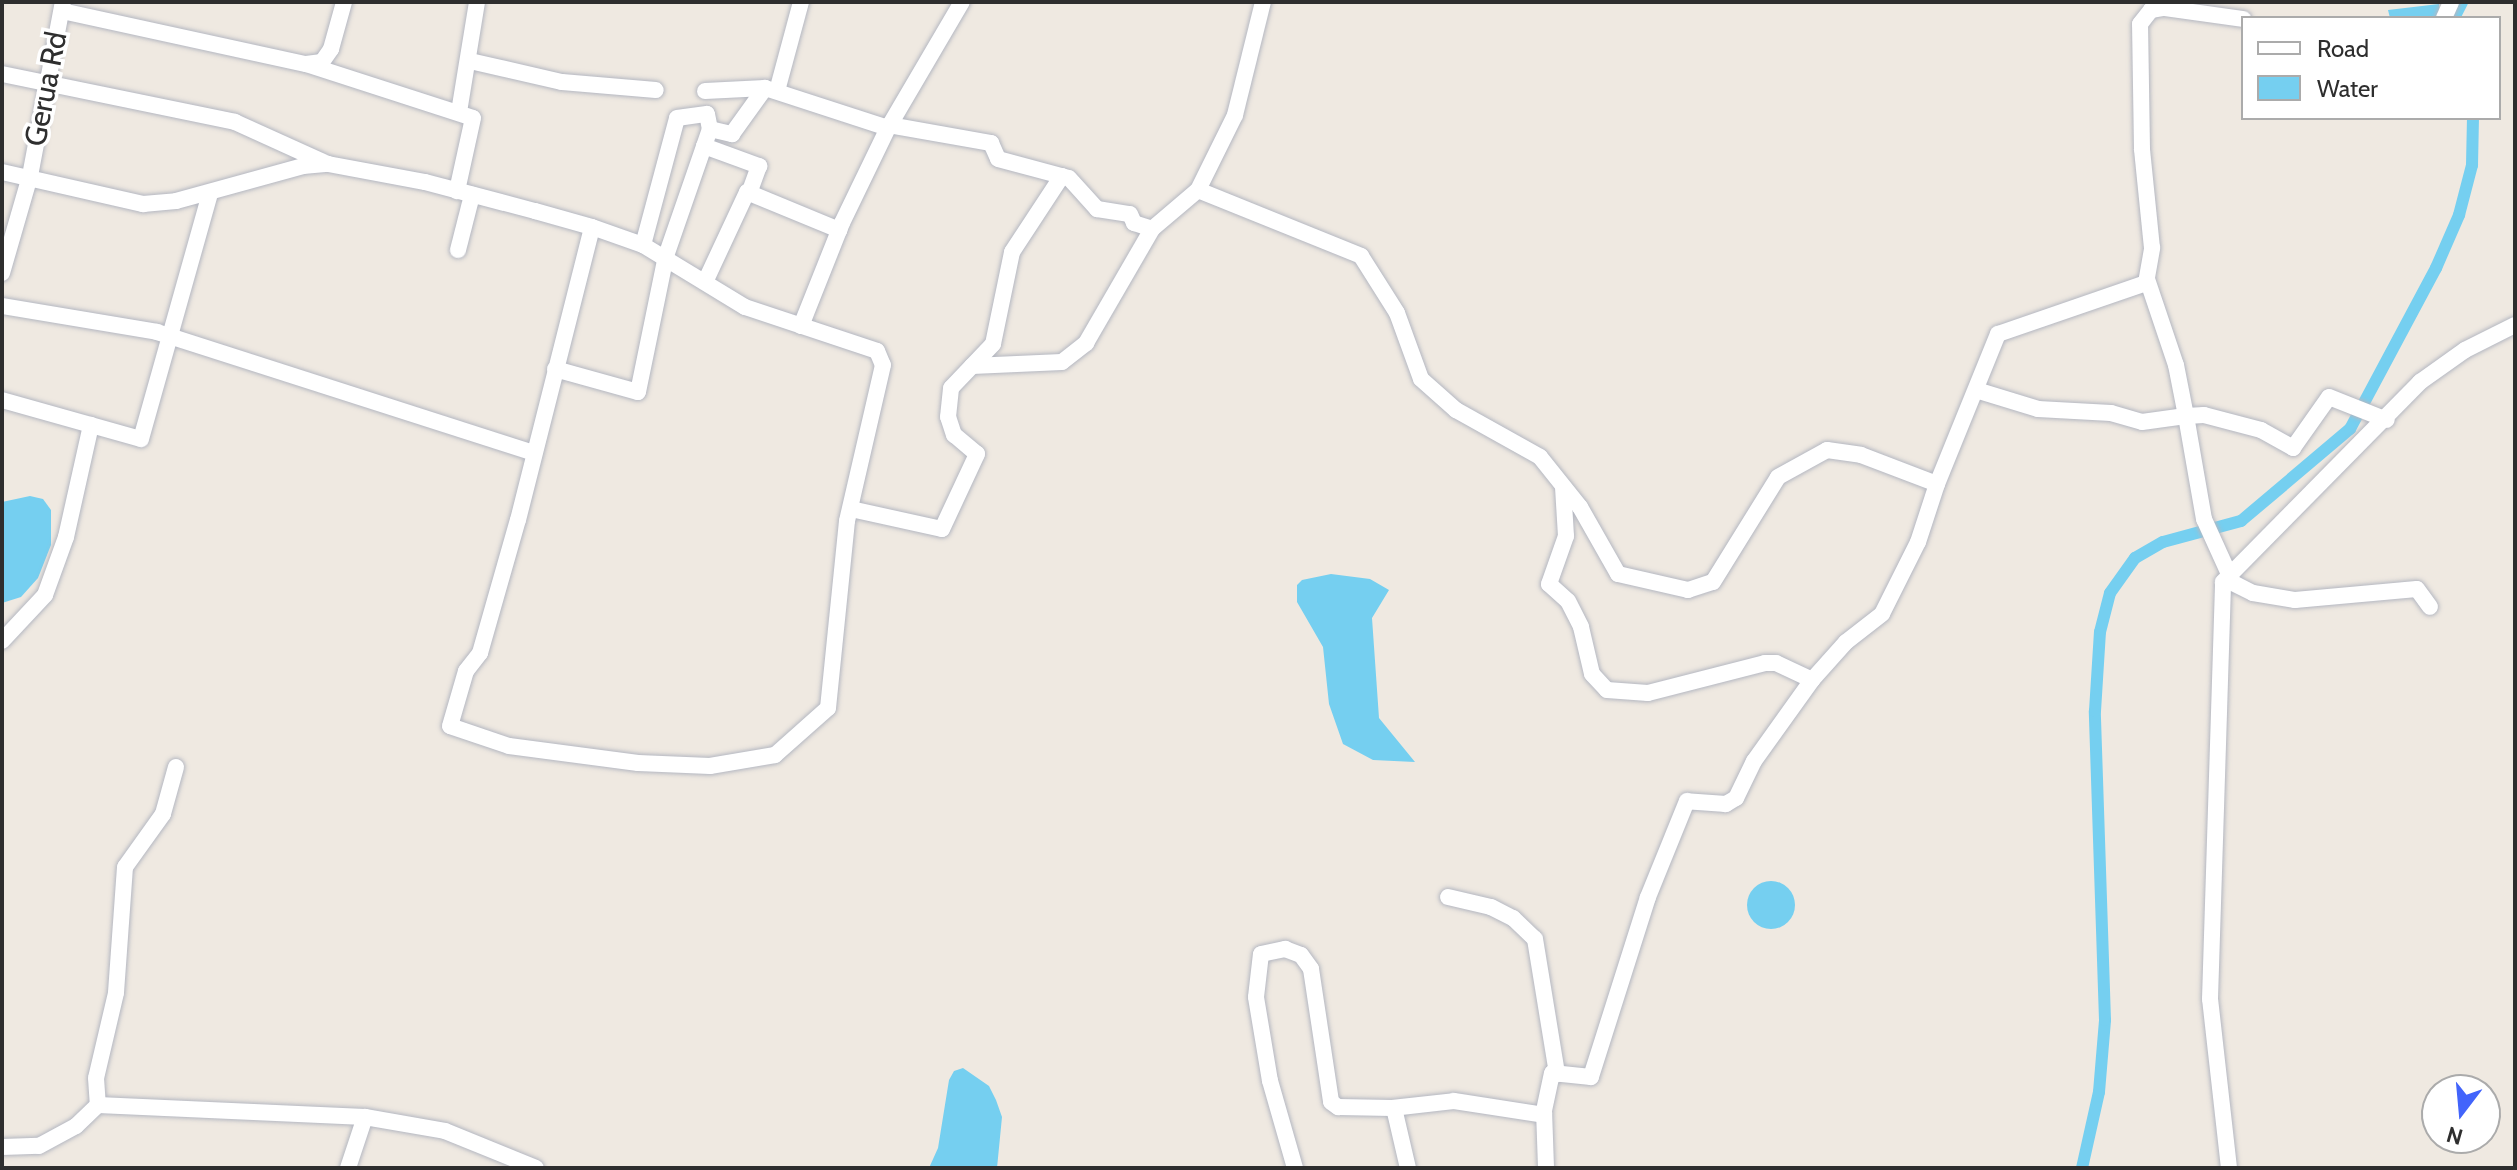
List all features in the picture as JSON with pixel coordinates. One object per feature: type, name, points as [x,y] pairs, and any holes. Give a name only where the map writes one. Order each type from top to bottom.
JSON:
[{"type":"street","points":[[306,64],[322,62],[331,49],[344,2]]},
{"type":"street","points":[[459,112],[470,61],[477,2]]},
{"type":"street","points":[[710,129],[732,134],[771,90],[801,2]]},
{"type":"street","points":[[801,326],[839,230],[889,126],[962,2]]},
{"type":"street","points":[[972,366],[1062,362],[1086,343],[1152,229],[1198,190],[1235,115],[1263,2]]},
{"type":"street","points":[[62,6],[306,64],[473,118],[458,250]]},
{"type":"street","name":"Gerua Rd","points":[[2,273],[30,176],[62,6]]},
{"type":"street","points":[[2229,1168],[2215,1072],[2209,930],[2221,672],[2218,625],[2227,576],[2204,519],[2176,365],[2147,279],[2152,248],[2142,149],[2140,24],[2151,10],[2164,8],[2241,19]]},
{"type":"street","points":[[470,61],[562,82],[656,90]]},
{"type":"street","points":[[2,74],[235,122],[328,164],[465,193],[592,227],[666,256],[745,307],[882,355],[851,509],[828,708],[775,755],[710,766],[653,764],[509,746],[450,726],[466,671],[480,653],[592,227]]},
{"type":"street","points":[[705,91],[771,90],[889,126],[991,143],[998,159],[1062,176],[1097,209],[1130,214],[1134,223],[1152,229]]},
{"type":"street","points":[[555,369],[638,392],[666,256],[710,129],[707,114],[677,118],[643,245]]},
{"type":"street","points":[[704,146],[759,166],[706,280]]},
{"type":"street","points":[[2,172],[143,204],[210,193],[303,166],[328,164]]},
{"type":"street","points":[[851,509],[942,529],[977,454],[954,435],[948,417],[951,388],[993,344],[1012,252],[1062,176]]},
{"type":"street","points":[[1198,190],[1361,256],[1397,313],[1421,379],[1431,391],[1540,457],[1562,485],[1618,574],[1688,590],[1713,582],[1778,477],[1827,450],[1861,455],[1937,484]]},
{"type":"street","points":[[2,400],[141,439],[210,193]]},
{"type":"street","points":[[749,193],[839,230]]},
{"type":"street","points":[[1546,1168],[1544,1115],[1552,1073],[1591,1077],[1648,897],[1687,801],[1726,804],[1736,798],[1754,761],[1812,680],[1846,642],[1882,614],[1895,595],[1998,334],[2147,279]]},
{"type":"street","points":[[2,306],[170,336],[534,453]]},
{"type":"street","points":[[2227,576],[2387,420],[2420,382],[2465,350],[2515,325]]},
{"type":"street","points":[[1976,390],[2038,409],[2111,413],[2142,422],[2204,415],[2261,430],[2293,448],[2329,397],[2387,420]]},
{"type":"street","points":[[2,641],[45,595],[66,537],[91,425]]},
{"type":"street","points":[[1562,485],[1566,536],[1549,584],[1568,601],[1581,627],[1592,674],[1607,690],[1648,693],[1765,663],[1812,680]]},
{"type":"street","points":[[2227,576],[2253,593],[2295,600],[2417,589],[2430,607]]},
{"type":"street","points":[[98,1105],[96,1078],[116,993],[125,867],[163,814],[176,767]]},
{"type":"street","points":[[1448,897],[1502,912],[1535,939],[1557,1074]]},
{"type":"street","points":[[1295,1168],[1263,1042],[1256,997],[1261,954],[1285,949],[1301,955],[1311,969],[1331,1102],[1338,1107],[1394,1108],[1454,1101],[1544,1115]]},
{"type":"street","points":[[2,1147],[39,1146],[76,1126],[98,1105],[365,1117],[445,1131],[536,1168]]},
{"type":"street","points":[[1394,1108],[1408,1168]]},
{"type":"street","points":[[348,1168],[365,1117]]},
{"type":"water","points":[[2439,4],[2440,16],[2390,16],[2388,10]]},
{"type":"water","points":[[30,496],[43,499],[51,510],[51,545],[38,578],[21,597],[2,603],[2,502]]},
{"type":"water","points":[[1331,574],[1370,579],[1389,590],[1372,618],[1379,718],[1415,762],[1373,760],[1343,744],[1329,704],[1323,647],[1297,602],[1297,585],[1302,580]]},
{"type":"water","points":[[1771,881],[1788,888],[1795,905],[1788,922],[1771,929],[1754,922],[1747,905],[1754,888]]},
{"type":"water","points":[[963,1068],[989,1086],[1002,1117],[997,1168],[929,1168],[938,1148],[949,1080],[954,1071]]},
{"type":"waterway","points":[[2455,16],[2462,2]]},
{"type":"waterway","points":[[2082,1168],[2099,1092],[2105,1020],[2095,711],[2100,632],[2110,593],[2135,558],[2163,542],[2241,521],[2350,429],[2436,268],[2459,215],[2472,165],[2473,120]]}]
